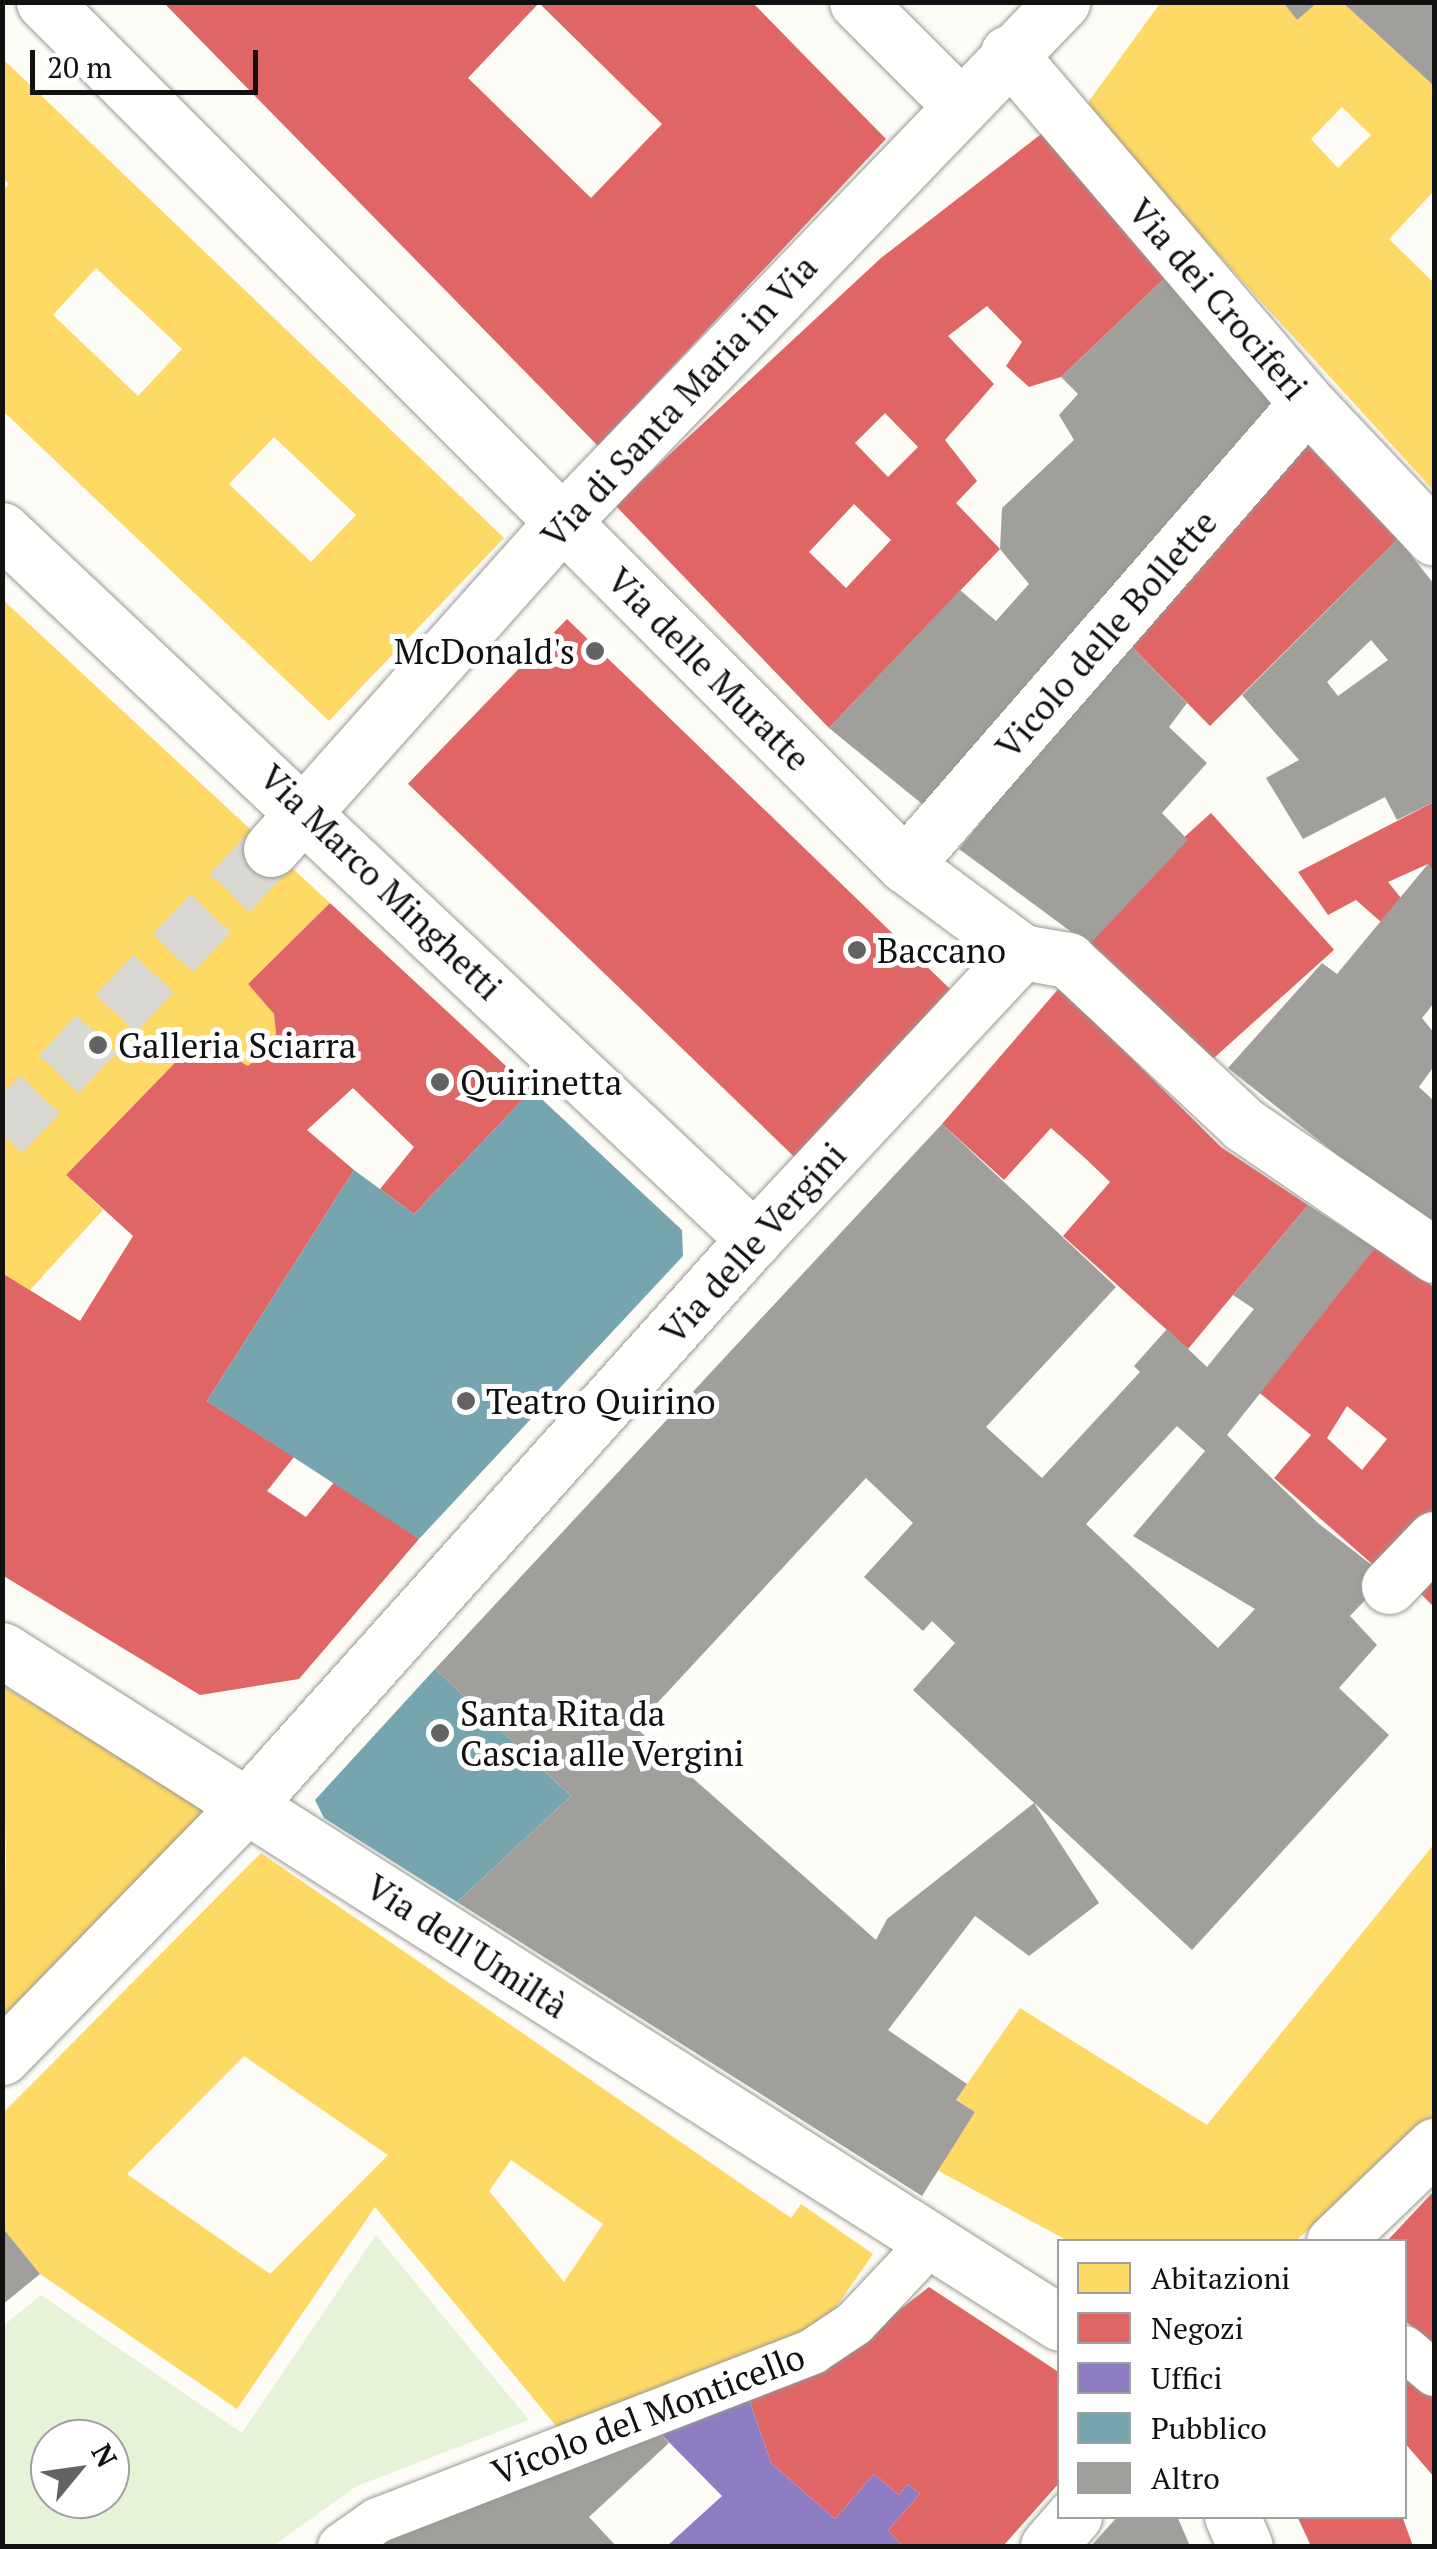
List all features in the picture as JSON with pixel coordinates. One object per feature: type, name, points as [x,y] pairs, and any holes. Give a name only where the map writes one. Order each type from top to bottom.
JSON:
[{"type":"street","name":"Via delle Muratte","points":[[44,2],[905,865],[1022,952],[1068,960],[1242,1124],[1434,1255]]},
{"type":"street","points":[[857,2],[959,104]]},
{"type":"street","name":"Via di Santa Maria in Via","points":[[289,830],[562,523],[959,104],[1062,2]]},
{"type":"street","name":"Via dei Crociferi","points":[[1008,54],[1307,404],[1434,538]]},
{"type":"street","name":"Vicolo delle Bollette","points":[[905,865],[1307,404]]},
{"type":"street","name":"Via Marco Minghetti","points":[[2,530],[289,830],[754,1239]]},
{"type":"street","name":"Via delle Vergini","points":[[2,2057],[247,1805],[754,1239],[1022,952]]},
{"type":"street","points":[[1389,1586],[1434,1539]]},
{"type":"street","name":"Via dell'Umiltà","points":[[2,1650],[1057,2321]]},
{"type":"street","points":[[1337,2239],[1434,2146]]},
{"type":"street","points":[[1048,2546],[1071,2519]]},
{"type":"street","points":[[1233,2519],[1245,2546]]},
{"type":"lane","name":"Vicolo del Monticello","points":[[340,2546],[376,2520],[812,2351],[854,2323],[930,2243]]},
{"type":"lane","points":[[1407,2350],[1434,2373]]},
{"type":"green space","points":[[376,2235],[529,2420],[357,2486],[273,2546],[3,2546],[3,2326],[41,2295],[242,2433]]},
{"type":"building: Abitazioni","points":[[1161,2],[1283,2],[1297,20],[1318,2],[1342,2],[1434,86],[1434,191],[1389,239],[1434,283],[1434,491],[1090,114],[1089,101]],"holes":[[[1342,107],[1371,135],[1338,168],[1311,139]]]},
{"type":"building: Abitazioni","points":[[2,58],[504,538],[329,721],[2,410],[2,191],[9,184],[2,178]],"holes":[[[96,268],[182,349],[138,396],[53,315]],[[274,437],[356,515],[311,562],[229,484]]]},
{"type":"building: Abitazioni","name":"Galleria Sciarra","points":[[2,599],[330,903],[248,984],[274,1014],[276,1033],[266,1052],[248,1066],[199,1038],[66,1175],[103,1210],[30,1290],[2,1273]]},
{"type":"building: Abitazioni","points":[[2,1685],[217,1813],[2,2028],[6,1859]]},
{"type":"building: Abitazioni","points":[[1434,1844],[1434,2125],[1298,2239],[1064,2239],[937,2170],[975,2112],[956,2100],[1020,2008],[1207,2125]]},
{"type":"building: Abitazioni","points":[[261,1853],[791,2218],[801,2204],[873,2254],[825,2323],[557,2427],[375,2207],[237,2409],[40,2274],[2,2227],[2,2114]],"holes":[[[244,2056],[388,2155],[270,2274],[127,2174]],[[511,2160],[603,2224],[564,2282],[489,2191]]]},
{"type":"building: Negozi","points":[[163,2],[752,2],[886,139],[598,446]],"holes":[[[539,3],[662,124],[591,198],[468,78]]]},
{"type":"building: Negozi","points":[[1049,128],[1168,275],[1061,377],[1029,387],[1006,366],[1022,342],[987,306],[948,336],[994,384],[945,440],[977,481],[956,503],[1000,549],[829,728],[615,505],[881,258]],"holes":[[[885,413],[918,447],[888,477],[855,443]],[[854,504],[891,540],[846,588],[809,552]]]},
{"type":"building: Negozi","points":[[1300,437],[1398,539],[1210,726],[1128,643]]},
{"type":"building: Negozi","points":[[567,619],[954,993],[795,1157],[408,784]]},
{"type":"building: Negozi","points":[[1434,802],[1434,873],[1428,864],[1388,882],[1401,898],[1381,922],[1356,900],[1328,915],[1298,872]]},
{"type":"building: Negozi","points":[[1211,813],[1334,950],[1200,1070],[1077,933]]},
{"type":"building: Negozi","points":[[330,903],[532,1090],[414,1214],[380,1189],[414,1147],[353,1088],[307,1130],[354,1170],[207,1401],[294,1457],[267,1491],[306,1517],[336,1480],[419,1539],[299,1679],[200,1695],[2,1575],[2,1273],[80,1321],[133,1236],[66,1175],[199,1038],[248,1066],[266,1052],[276,1033],[274,1014],[248,984]]},
{"type":"building: Negozi","points":[[1060,987],[1221,1147],[1308,1205],[1188,1349],[1063,1236],[1110,1182],[1086,1159],[1051,1128],[1004,1180],[942,1124]]},
{"type":"building: Negozi","points":[[1375,1248],[1434,1287],[1434,1525],[1387,1577],[1274,1478],[1311,1435],[1256,1390]],"holes":[[[1347,1406],[1387,1439],[1362,1470],[1327,1438]]]},
{"type":"building: Negozi","points":[[1434,1553],[1434,1607],[1408,1581]]},
{"type":"building: Negozi","points":[[1434,2191],[1434,2345],[1407,2322],[1407,2239],[1389,2239]]},
{"type":"building: Negozi","points":[[929,2287],[1057,2371],[1057,2485],[1003,2546],[902,2546],[888,2530],[920,2494],[908,2484],[899,2495],[874,2474],[835,2519],[771,2463],[749,2399],[815,2375]]},
{"type":"building: Negozi","points":[[1407,2372],[1434,2395],[1434,2477],[1407,2446]]},
{"type":"building: Negozi","points":[[1298,2519],[1403,2519],[1413,2546],[1311,2546]]},
{"type":"building: Uffici","points":[[749,2399],[771,2463],[835,2519],[874,2474],[899,2495],[908,2484],[920,2494],[888,2530],[902,2546],[667,2546],[722,2496],[659,2432]]},
{"type":"building: Pubblico","points":[[532,1090],[682,1230],[683,1256],[419,1539],[207,1401],[354,1170],[414,1214]]},
{"type":"building: Pubblico","name":"Santa Rita da Cascia alle Vergini","points":[[435,1669],[571,1796],[457,1902],[324,1818],[315,1800]]},
{"type":"building: Altro","points":[[1283,2],[1318,2],[1297,20]]},
{"type":"building: Altro","points":[[1342,2],[1434,2],[1434,86]]},
{"type":"building: Altro","points":[[1168,275],[1272,405],[927,808],[829,728],[960,590],[996,621],[1029,584],[1000,549],[1002,508],[1074,440],[1059,415],[1078,394],[1061,377]]},
{"type":"building: Altro","points":[[1398,539],[1434,584],[1434,802],[1397,820],[1385,797],[1303,839],[1266,778],[1299,760],[1242,695]],"holes":[[[1371,640],[1388,660],[1338,696],[1327,682]]]},
{"type":"building: Altro","points":[[1128,643],[1187,703],[1169,727],[1207,763],[1162,813],[1188,840],[1089,945],[959,849]]},
{"type":"building: Altro","points":[[1428,864],[1434,873],[1434,1003],[1422,1018],[1434,1033],[1434,1066],[1419,1087],[1434,1101],[1434,1232],[1228,1068],[1322,963],[1337,974]]},
{"type":"building: Altro","points":[[942,1124],[1116,1287],[986,1427],[1042,1478],[1140,1372],[1134,1366],[1167,1329],[1207,1367],[1254,1309],[1233,1295],[1308,1205],[1375,1248],[1227,1435],[1318,1523],[1387,1577],[1350,1616],[1377,1645],[1339,1688],[1389,1735],[1192,1950],[913,1690],[955,1643],[932,1621],[923,1631],[864,1577],[913,1523],[866,1478],[635,1727],[876,1940],[887,1919],[1034,1803],[1099,1903],[1029,1956],[975,1916],[888,2030],[967,2084],[956,2100],[975,2112],[922,2196],[457,1902],[571,1796],[435,1669]],"holes":[[[1177,1426],[1205,1451],[1133,1536],[1255,1609],[1218,1648],[1086,1524]]]},
{"type":"building: Altro","points":[[2,2227],[40,2274],[2,2305]]},
{"type":"building: Altro","points":[[659,2432],[669,2443],[589,2517],[616,2546],[368,2546]]},
{"type":"building: Altro","points":[[1115,2519],[1178,2519],[1190,2546],[1091,2546]]},
{"type":"tunnel","points":[[2,1134],[271,849]]},
{"type":"place","name":"McDonald's","points":[[595,651]]},
{"type":"place","name":"Baccano","points":[[857,950]]},
{"type":"place","name":"Galleria Sciarra","points":[[98,1045]]},
{"type":"place","name":"Quirinetta","points":[[440,1082]]},
{"type":"place","name":"Teatro Quirino","points":[[466,1401]]},
{"type":"place","name":"Santa Rita da Cascia alle Vergini","points":[[440,1733]]}]
